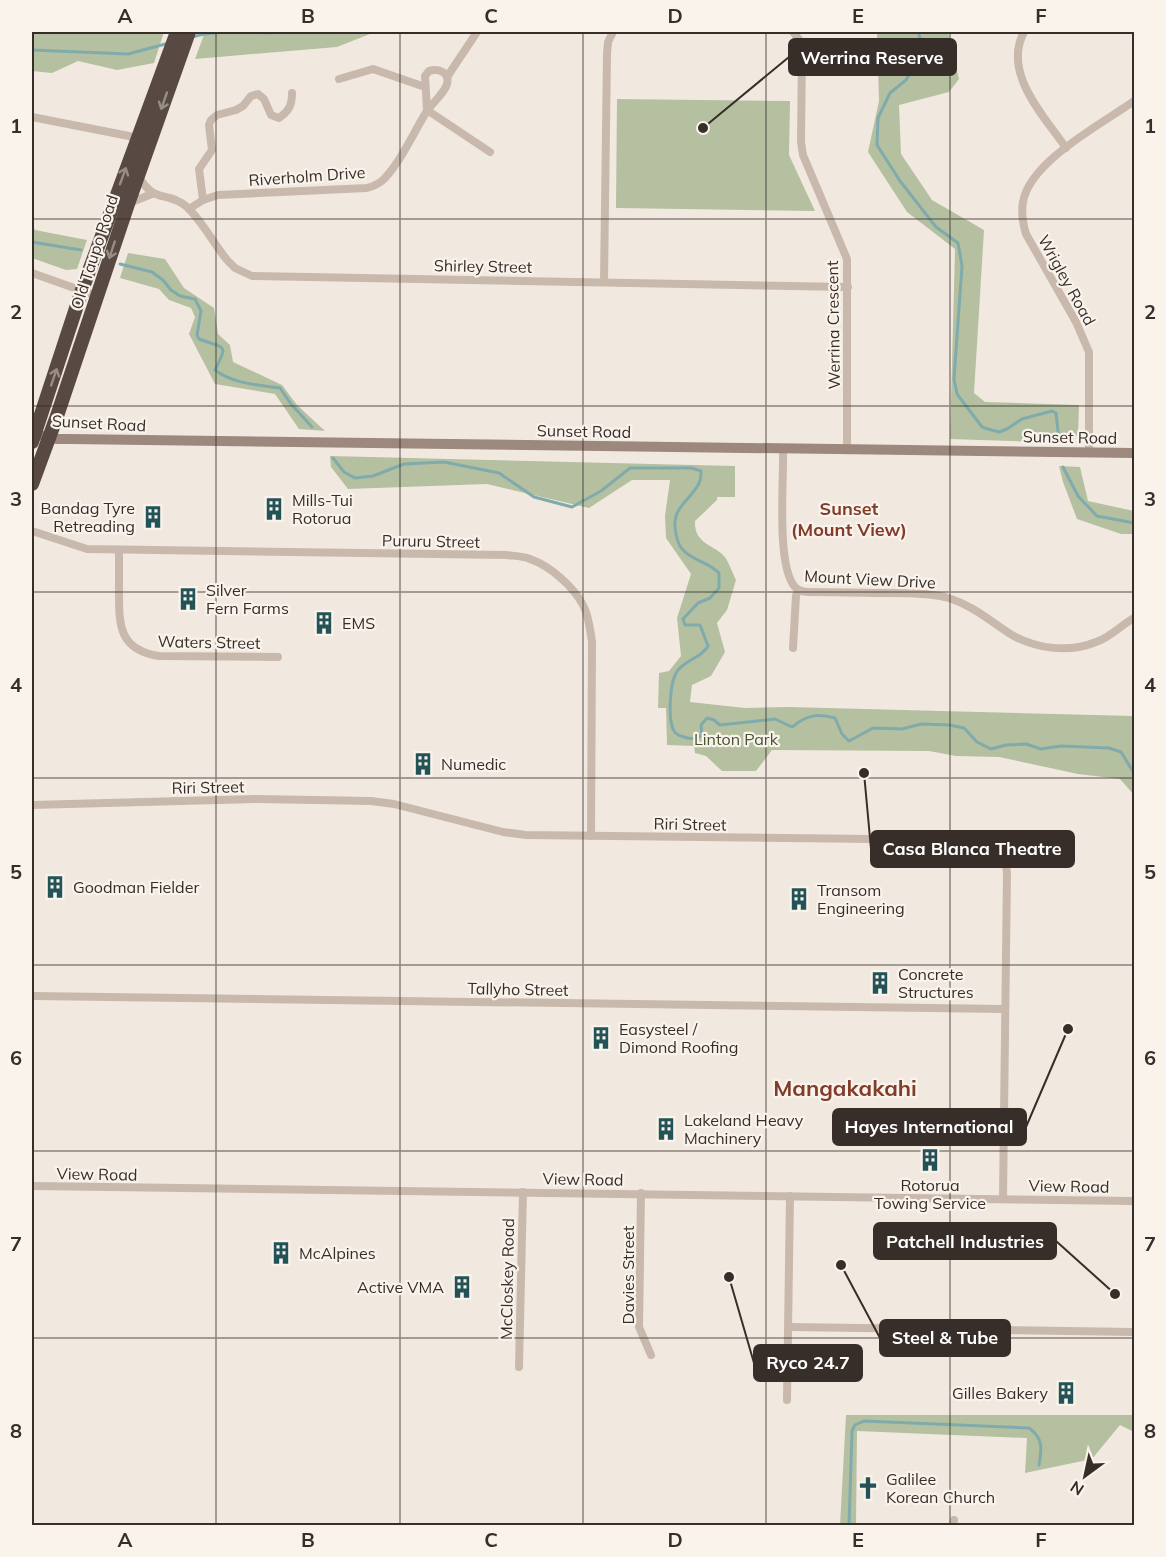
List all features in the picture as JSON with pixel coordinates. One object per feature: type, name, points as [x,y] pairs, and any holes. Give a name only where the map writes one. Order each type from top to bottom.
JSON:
[{"type":"highway","name":"Old Taupo Road","points":[[33,437],[82,290],[143,142],[173,58],[177,32]]},
{"type":"highway","name":"Old Taupo Road","points":[[173,58],[189,32]]},
{"type":"highway","name":"Old Taupo Road","points":[[32,484],[138,175],[143,142]]},
{"type":"main road","name":"Sunset Road","points":[[33,437],[783,450],[1134,453]]},
{"type":"street","name":"Riverholm Drive","points":[[189,209],[203,200],[218,195],[371,187],[379,184],[388,174],[427,110],[447,85],[447,77],[477,32]]},
{"type":"street","points":[[604,281],[607,54],[608,42],[613,32]]},
{"type":"street","name":"Werrina Crescent","points":[[793,32],[799,39],[802,50],[801,142],[803,155],[846,254],[848,287],[847,449]]},
{"type":"street","points":[[1024,32],[1017,52],[1018,68],[1023,83],[1066,148]]},
{"type":"street","points":[[339,79],[373,69],[425,87]]},
{"type":"street","points":[[447,77],[443,72],[435,69],[429,70],[425,76],[427,110],[490,152]]},
{"type":"street","points":[[203,200],[199,169],[212,150],[209,125],[211,120],[217,115],[236,110],[243,106],[251,96],[258,94],[264,99],[271,115],[279,118],[288,112],[292,102],[292,93]]},
{"type":"street","name":"Wrigley Road","points":[[1089,453],[1089,352],[1076,321],[1026,234],[1022,203],[1027,188],[1045,163],[1134,101]]},
{"type":"street","points":[[32,117],[129,135],[143,142]]},
{"type":"street","points":[[128,204],[152,194],[143,185],[138,175]]},
{"type":"street","name":"Shirley Street","points":[[152,194],[173,199],[189,209],[227,260],[235,268],[252,276],[848,287]]},
{"type":"street","points":[[32,273],[97,296]]},
{"type":"street","name":"Mount View Drive","points":[[783,450],[784,548],[792,581],[798,590],[925,594],[945,597],[963,603],[1024,641],[1055,648],[1071,649],[1096,642],[1134,618]]},
{"type":"street","name":"Pururu Street","points":[[32,531],[87,549],[506,555],[528,558],[547,568],[569,586],[583,604],[589,621],[592,642],[591,836]]},
{"type":"street","name":"Waters Street","points":[[119,551],[119,619],[123,634],[136,649],[159,656],[278,657]]},
{"type":"street","points":[[793,648],[798,590]]},
{"type":"street","name":"Riri Street","points":[[32,805],[257,799],[371,801],[394,804],[503,832],[526,835],[962,840],[988,843],[999,849],[1003,855],[1007,872],[1003,1199]]},
{"type":"street","name":"Tallyho Street","points":[[32,996],[1004,1009]]},
{"type":"street","name":"View Road","points":[[32,1186],[1134,1201]]},
{"type":"street","name":"McCloskey Road","points":[[519,1367],[523,1192]]},
{"type":"street","name":"Davies Street","points":[[641,1193],[639,1327],[651,1354]]},
{"type":"street","points":[[787,1400],[790,1196]]},
{"type":"street","points":[[789,1327],[1134,1332]]},
{"type":"green space","points":[[32,32],[164,32],[154,63],[117,70],[78,61],[52,73],[32,71]]},
{"type":"green space","points":[[205,32],[375,32],[337,47],[195,59]]},
{"type":"green space","points":[[877,32],[948,32],[959,79],[949,92],[899,105],[901,154],[932,200],[984,230],[974,393],[985,402],[1079,405],[1078,434],[1070,443],[950,439],[955,249],[907,212],[868,152],[879,101]]},
{"type":"green space","points":[[617,99],[790,101],[789,155],[815,211],[616,208]]},
{"type":"green space","points":[[32,224],[35,230],[87,240],[77,269],[66,270],[32,258]]},
{"type":"green space","points":[[128,253],[165,259],[184,288],[214,308],[218,334],[230,345],[233,362],[282,385],[297,405],[325,431],[299,429],[275,394],[215,384],[189,334],[195,317],[191,308],[169,300],[159,289],[120,278]]},
{"type":"green space","name":"Linton Park","points":[[330,456],[735,466],[735,497],[717,497],[717,500],[695,521],[697,534],[724,556],[736,580],[727,610],[717,623],[725,652],[711,676],[692,685],[690,702],[745,708],[789,707],[1134,716],[1134,795],[1120,779],[1078,774],[999,757],[956,756],[929,751],[772,750],[756,771],[722,771],[706,756],[695,753],[694,746],[667,745],[666,708],[658,708],[659,673],[669,671],[681,656],[677,618],[691,574],[666,538],[665,516],[670,480],[632,480],[589,508],[487,484],[348,489],[331,467]]},
{"type":"green space","points":[[1059,466],[1080,467],[1088,501],[1134,511],[1134,534],[1121,534],[1077,519]]},
{"type":"green space","points":[[846,1415],[1134,1415],[1134,1432],[1120,1425],[1092,1459],[1025,1473],[1027,1438],[857,1431],[856,1525],[840,1525]]},
{"type":"waterway","points":[[192,37],[227,32],[286,32]]},
{"type":"waterway","points":[[918,32],[921,41],[915,65],[906,80],[890,93],[878,118],[877,145],[900,181],[936,227],[958,243],[962,266],[954,379],[957,394],[982,427],[999,432],[1022,419],[1052,411],[1056,413],[1059,440]]},
{"type":"waterway","points":[[32,50],[128,54],[169,43]]},
{"type":"waterway","points":[[32,235],[32,242],[81,250]]},
{"type":"waterway","points":[[120,264],[152,272],[180,296],[195,299],[201,311],[197,335],[199,339],[219,346],[223,351],[215,370],[238,381],[280,388],[312,427]]},
{"type":"waterway","points":[[333,458],[344,472],[355,478],[373,476],[404,464],[444,462],[499,473],[534,497],[572,507],[601,491],[630,468],[691,468],[701,471],[699,483],[678,512],[675,525],[676,534],[680,547],[687,554],[719,573],[719,588],[710,598],[698,603],[683,619],[685,625],[700,625],[708,646],[701,654],[683,665],[674,678],[671,692],[671,724],[680,736],[691,739],[702,735],[701,725],[707,718],[720,725],[775,719],[792,727],[812,716],[829,716],[835,718],[842,734],[849,741],[873,728],[902,729],[921,724],[949,725],[964,728],[977,742],[991,749],[1006,745],[1026,744],[1041,749],[1061,746],[1109,748],[1121,752],[1134,773]]},
{"type":"waterway","points":[[1063,467],[1078,496],[1097,516],[1134,523]]},
{"type":"waterway","points":[[849,1526],[852,1431],[855,1425],[864,1421],[1029,1428],[1039,1440],[1041,1453],[1039,1465]]},
{"type":"place","name":"Werrina Reserve","points":[[703,128]]},
{"type":"place","name":"Mills-Tui Rotorua","points":[[274,509]]},
{"type":"place","name":"Bandag Tyre Retreading","points":[[153,517]]},
{"type":"place","name":"Silver Fern Farms","points":[[188,599]]},
{"type":"place","name":"EMS","points":[[324,623]]},
{"type":"place","name":"Numedic","points":[[423,764]]},
{"type":"place","name":"Casa Blanca Theatre","points":[[864,773]]},
{"type":"place","name":"Goodman Fielder","points":[[55,887]]},
{"type":"place","name":"Transom Engineering","points":[[799,899]]},
{"type":"place","name":"Concrete Structures","points":[[880,983]]},
{"type":"place","name":"Hayes International","points":[[1068,1029]]},
{"type":"place","name":"Easysteel / Dimond Roofing","points":[[601,1038]]},
{"type":"place","name":"Lakeland Heavy Machinery","points":[[666,1129]]},
{"type":"place","name":"Rotorua Towing Service","points":[[930,1160]]},
{"type":"place","name":"McAlpines","points":[[281,1253]]},
{"type":"place","name":"Steel & Tube","points":[[841,1265]]},
{"type":"place","name":"Ryco 24.7","points":[[729,1277]]},
{"type":"place","name":"Active VMA","points":[[462,1287]]},
{"type":"place","name":"Patchell Industries","points":[[1115,1294]]},
{"type":"place","name":"Gilles Bakery","points":[[1066,1393]]},
{"type":"place","name":"Galilee Korean Church","points":[[868,1488]]},
{"type":"district","name":"Sunset (Mount View)","points":[[849,518]]},
{"type":"district","name":"Mangakakahi","points":[[845,1088]]}]
